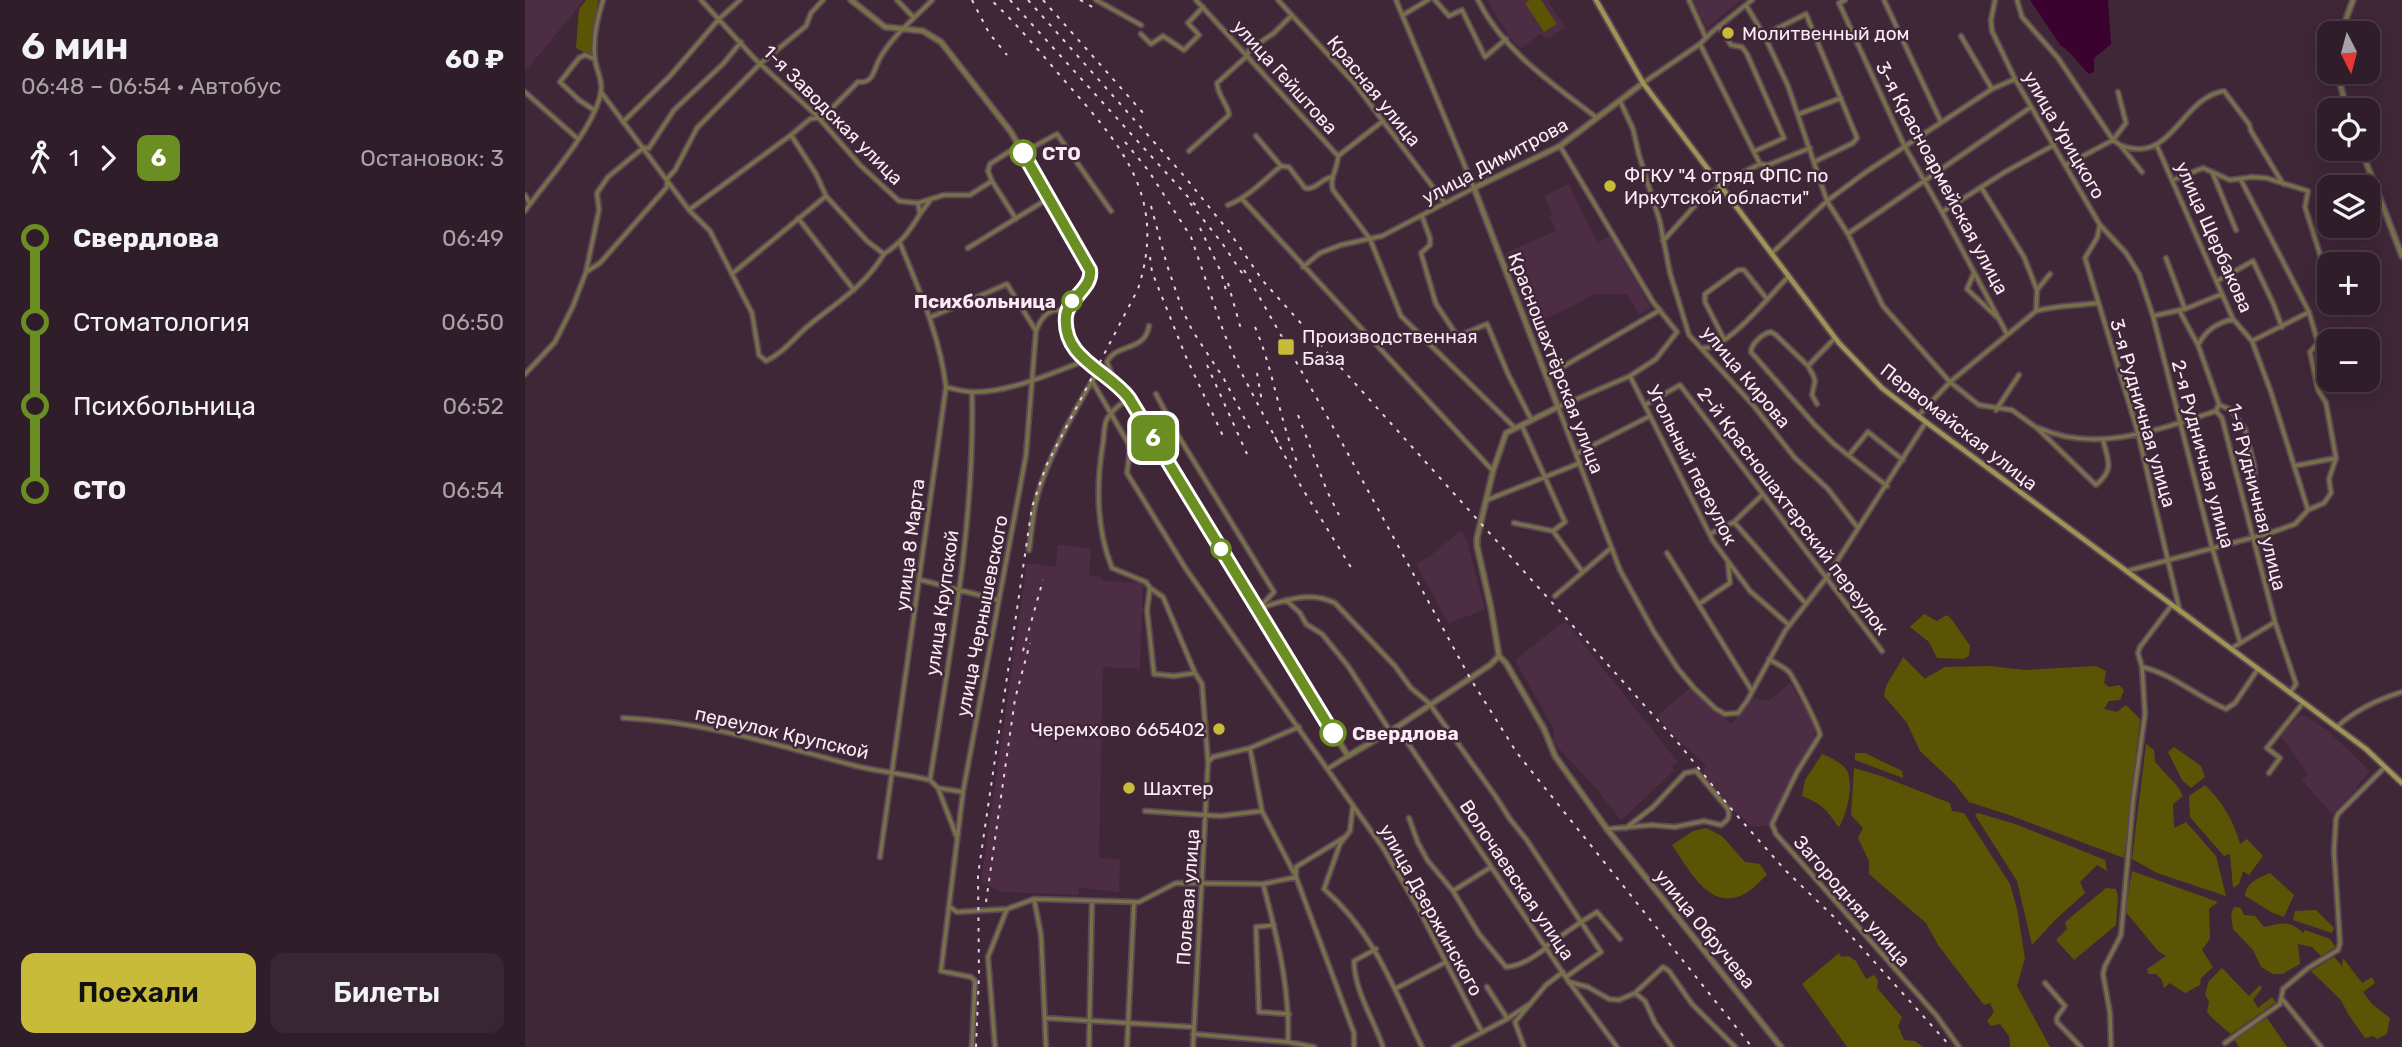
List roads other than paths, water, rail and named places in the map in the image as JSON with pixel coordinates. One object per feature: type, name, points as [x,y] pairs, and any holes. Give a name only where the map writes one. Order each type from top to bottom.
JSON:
[{"type":"main road","name":"Первомайская улица","points":[[1596,0],[1643,83],[1835,338],[1882,388],[2171,606],[2337,727],[2402,783]]},
{"type":"street","points":[[525,211],[578,139],[601,92],[595,60],[596,21],[603,0]]},
{"type":"street","name":"1-я Заводская улица","points":[[701,0],[760,64],[818,117],[860,166],[899,201],[918,203],[934,197],[970,195],[992,181]]},
{"type":"street","points":[[624,122],[670,76],[719,19],[740,0]]},
{"type":"street","points":[[586,272],[600,263],[667,187],[667,179],[675,170],[697,128],[760,64],[806,26],[811,13],[823,0]]},
{"type":"street","points":[[851,0],[885,27],[923,31],[941,42],[996,111],[1087,263],[1091,276],[1067,312],[1067,331],[1072,346],[1084,360],[1114,380]]},
{"type":"street","points":[[897,0],[914,18]]},
{"type":"street","points":[[689,210],[810,119],[823,117],[858,82],[865,83],[876,73],[879,60],[904,29],[932,0]]},
{"type":"street","points":[[1096,0],[1141,25]]},
{"type":"street","name":"улица Гейштова","points":[[1196,0],[1338,156],[1338,166],[1332,177]]},
{"type":"street","name":"Красная улица","points":[[1277,0],[1354,83],[1446,204]]},
{"type":"street","name":"Красношахтёрская улица","points":[[1396,0],[1474,188],[1611,548],[1638,603],[1678,669],[1716,709],[1725,714],[1738,713],[1752,691]]},
{"type":"street","points":[[1403,15],[1428,0]]},
{"type":"street","points":[[1435,0],[1449,16],[1462,10],[1485,57],[1506,39]]},
{"type":"street","points":[[1478,0],[1487,18],[1531,67],[1597,118]]},
{"type":"street","points":[[1689,0],[1706,38]]},
{"type":"street","name":"улица Димитрова","points":[[1303,267],[1320,253],[1341,245],[1382,236],[1560,146],[1700,44],[1752,0]]},
{"type":"street","name":"3-я Красноармейская улица","points":[[1845,0],[1837,2],[1904,145],[1943,212],[2007,334]]},
{"type":"street","points":[[1884,0],[1941,122]]},
{"type":"street","name":"улица Урицкого","points":[[1994,0],[1992,31],[2015,79],[2100,225],[2126,253],[2139,274]]},
{"type":"street","points":[[2017,0],[2022,18],[2058,58],[2113,140],[2133,150],[2157,146]]},
{"type":"street","points":[[2345,21],[2353,0]]},
{"type":"street","points":[[1746,5],[1789,86],[1827,201],[1848,234],[1883,306],[1950,382],[1979,405],[1996,410],[2012,410],[2037,428],[2096,485],[2106,476],[2110,467],[2103,440]]},
{"type":"street","points":[[1141,34],[1151,44],[1163,36],[1184,50],[1199,35],[1188,23],[1203,7]]},
{"type":"street","points":[[1764,35],[1806,14],[1857,138],[1853,143],[1814,162]]},
{"type":"street","points":[[1189,151],[1229,115],[1220,97],[1217,83],[1247,56],[1249,50],[1274,33],[1291,15]]},
{"type":"street","points":[[1719,26],[1731,45],[1742,47],[1747,54],[1784,138],[1755,151]]},
{"type":"street","points":[[1961,36],[1992,89]]},
{"type":"street","points":[[525,374],[555,342],[573,306],[586,272],[599,210],[597,192],[608,177],[643,148],[649,148],[674,110],[723,64],[741,42]]},
{"type":"street","points":[[1700,44],[1761,164]]},
{"type":"street","points":[[594,110],[560,82],[579,58],[585,55],[595,60]]},
{"type":"street","points":[[1771,254],[1827,201],[1904,145],[1992,89],[2015,79]]},
{"type":"street","name":"улица Щербакова","points":[[2283,184],[2249,124],[2224,91],[2205,98],[2157,146],[2233,319],[2252,341],[2308,510]]},
{"type":"street","points":[[525,92],[578,139]]},
{"type":"street","points":[[601,92],[689,210],[709,231],[752,313],[759,355],[766,362],[873,272],[884,254],[900,243],[934,197]]},
{"type":"street","points":[[2066,165],[2113,140],[2126,122],[2118,92]]},
{"type":"street","points":[[1799,114],[1841,98]]},
{"type":"street","name":"улица Кирова","points":[[1620,101],[1633,130],[1689,335],[1753,405],[1795,458],[1828,489],[1858,529]]},
{"type":"street","points":[[1848,234],[2031,107]]},
{"type":"street","points":[[1338,156],[1383,120]]},
{"type":"street","points":[[1023,153],[1057,134],[1111,211]]},
{"type":"street","points":[[791,135],[816,174],[826,197],[867,241],[884,254]]},
{"type":"street","points":[[1256,136],[1281,166],[1289,167],[1309,189],[1325,178],[1332,177],[1333,190],[1370,239],[1401,316],[1514,428]]},
{"type":"street","points":[[1943,212],[2055,145]]},
{"type":"street","points":[[2120,145],[2142,172]]},
{"type":"street","points":[[1016,219],[988,171],[990,163],[1018,146]]},
{"type":"street","points":[[1560,146],[1660,310],[1677,332],[1689,335]]},
{"type":"street","points":[[1663,241],[1689,211],[1720,186],[1761,164],[1768,164],[1810,148]]},
{"type":"street","points":[[2366,161],[2402,256]]},
{"type":"street","points":[[1228,205],[1243,200],[1254,187],[1281,166]]},
{"type":"street","points":[[2173,180],[2203,168],[2230,180],[2266,178],[2308,191],[2305,207],[2318,252]]},
{"type":"street","points":[[2213,172],[2237,230]]},
{"type":"street","points":[[2125,571],[2295,524],[2308,510],[2324,503],[2331,494],[2329,479],[2336,458],[2326,403],[2318,390],[2310,352],[2318,343],[2318,335],[2241,180]]},
{"type":"street","points":[[1981,187],[2024,257],[2037,290],[2036,311]]},
{"type":"street","points":[[525,195],[530,204]]},
{"type":"street","points":[[733,273],[826,197]]},
{"type":"street","points":[[968,248],[1049,198]]},
{"type":"street","points":[[1243,200],[1493,471]]},
{"type":"street","points":[[918,203],[920,214]]},
{"type":"street","points":[[1422,216],[1430,245],[1421,253],[1436,304],[1455,334],[1461,335],[1487,324],[1531,419]]},
{"type":"street","points":[[799,218],[854,290]]},
{"type":"street","name":"3-я Рудничная улица","points":[[2100,225],[2097,238],[2085,258],[2138,433],[2181,613]]},
{"type":"street","name":"улица 8 Марта","points":[[880,857],[946,387],[930,318],[900,243]]},
{"type":"street","points":[[2166,258],[2185,309]]},
{"type":"street","points":[[2217,281],[2253,261],[2281,327]]},
{"type":"street","points":[[1724,339],[1705,302],[1705,294],[1738,270],[1744,270],[1767,299]]},
{"type":"street","points":[[1973,273],[1967,289],[2001,320]]},
{"type":"street","points":[[2037,290],[2050,274]]},
{"type":"street","name":"2-я Рудничная улица","points":[[2139,274],[2153,316],[2212,547],[2240,642]]},
{"type":"street","points":[[1700,347],[1711,348],[1740,327],[1788,277]]},
{"type":"street","points":[[930,318],[1007,284],[1036,331]]},
{"type":"street","points":[[2153,316],[2185,309],[2223,294]]},
{"type":"street","points":[[1918,416],[1950,382],[2036,311],[2098,303]]},
{"type":"street","points":[[1036,331],[1039,321],[1050,311],[1061,309],[1067,312]]},
{"type":"street","points":[[1546,376],[1660,310]]},
{"type":"street","name":"1-я Рудничная улица","points":[[2179,310],[2198,345],[2219,404],[2216,411],[2222,418],[2275,622],[2296,684],[2290,693]]},
{"type":"street","name":"улица Щербакова","points":[[2252,341],[2309,313]]},
{"type":"street","points":[[2198,345],[2203,335],[2215,326],[2233,319]]},
{"type":"street","points":[[1149,326],[1148,335],[1143,340],[1110,355],[1107,362],[1114,380],[1129,398],[1347,756]]},
{"type":"street","name":"улица Чернышевского","points":[[972,1047],[975,981],[971,976],[941,971],[963,792],[1026,455],[1036,331]]},
{"type":"street","points":[[1817,404],[1812,395],[1815,381],[1808,366],[1771,331],[1767,332],[1751,348],[1763,368],[1814,424],[1887,486]]},
{"type":"street","points":[[1328,768],[1397,727],[1499,656],[1477,538],[1493,471],[1507,433],[1531,419],[1630,376],[1655,359],[1677,332]]},
{"type":"street","points":[[1808,366],[1835,338]]},
{"type":"street","points":[[946,387],[972,392],[1033,380],[1084,360]]},
{"type":"street","points":[[1029,550],[1040,487],[1098,371]]},
{"type":"street","points":[[1996,410],[2019,375]]},
{"type":"street","name":"Угольный переулок","points":[[1630,376],[1710,534],[1728,563],[1750,591],[1789,625]]},
{"type":"street","name":"улица Дзержинского","points":[[1092,381],[1130,450],[1128,473],[1132,480],[1186,569],[1383,848],[1482,1032]]},
{"type":"street","name":"2-й Красношахтерский переулок","points":[[1645,405],[1680,385],[1882,652]]},
{"type":"street","name":"улица Крупской","points":[[930,780],[960,583],[971,488],[972,392]]},
{"type":"street","points":[[1156,394],[1176,432],[1274,592],[1258,609]]},
{"type":"street","points":[[1129,398],[1106,421],[1098,472],[1099,513],[1104,545],[1112,568],[1146,582],[1150,588],[1147,610],[1154,674],[1174,676],[1195,673]]},
{"type":"street","points":[[2219,404],[2231,411],[2245,429],[2254,465],[2257,508],[2270,533]]},
{"type":"street","points":[[2037,428],[2054,435],[2103,440],[2180,423],[2216,411]]},
{"type":"street","points":[[1576,454],[1650,416]]},
{"type":"street","points":[[1752,691],[1789,625],[1827,577],[1837,557],[1887,486],[1926,422]]},
{"type":"street","points":[[1521,424],[1565,522],[1553,531]]},
{"type":"street","points":[[1849,455],[1868,432],[1903,460]]},
{"type":"street","points":[[2294,466],[2336,458]]},
{"type":"street","points":[[1487,500],[1580,464]]},
{"type":"street","points":[[1710,534],[1734,522],[1762,495]]},
{"type":"street","points":[[1734,522],[1806,604]]},
{"type":"street","points":[[1514,523],[1553,531],[1582,571]]},
{"type":"street","points":[[1555,596],[1611,548]]},
{"type":"street","points":[[1667,553],[1752,691]]},
{"type":"street","points":[[1699,604],[1730,583],[1728,563]]},
{"type":"street","points":[[921,580],[998,600]]},
{"type":"street","name":"Полевая улица","points":[[1150,588],[1163,597],[1202,684],[1208,762],[1207,815],[1193,1047]]},
{"type":"street","points":[[1258,609],[1285,599],[1326,598],[1335,603],[1395,666],[1411,688],[1429,704],[1526,839],[1601,952],[1546,985],[1515,1022],[1524,1047]]},
{"type":"street","points":[[1285,599],[1300,612],[1306,624],[1322,634],[1348,666],[1390,731]]},
{"type":"street","points":[[2111,1047],[2110,1013],[2103,974],[2120,934],[2133,801],[2145,714],[2139,653],[2140,647],[2171,606]]},
{"type":"street","points":[[2231,649],[2275,622]]},
{"type":"street","name":"улица Обручева","points":[[1499,656],[1506,663],[1544,729],[1555,756],[1607,829],[1781,1047]]},
{"type":"street","name":"Загородняя улица","points":[[1769,659],[1788,672],[1818,725],[1820,735],[1797,772],[1772,824],[1776,834],[1936,1015],[1959,1047]]},
{"type":"street","points":[[2142,667],[2155,670],[2207,701],[2226,709],[2235,703],[2257,669]]},
{"type":"street","points":[[2337,727],[2346,718],[2402,692]]},
{"type":"street","points":[[2269,774],[2280,758],[2267,748],[2303,703]]},
{"type":"street","name":"переулок Крупской","points":[[623,718],[646,719],[741,735],[860,767],[894,772]]},
{"type":"street","points":[[1208,762],[1213,757],[1250,748],[1299,727]]},
{"type":"street","name":"Волочаевская улица","points":[[1397,727],[1564,975],[1618,1047]]},
{"type":"street","points":[[1250,748],[1262,811],[1296,877],[1354,1033],[1354,1047]]},
{"type":"street","points":[[2225,1043],[2280,1004],[2283,989],[2308,968],[2338,950],[2340,943],[2334,851],[2336,819],[2385,767]]},
{"type":"street","points":[[1607,829],[1626,828],[1652,825],[1675,827],[1704,821],[1721,824],[1729,815],[1728,809],[1696,771],[1685,773],[1653,807],[1626,828]]},
{"type":"street","points":[[894,772],[930,780],[938,788],[957,838]]},
{"type":"street","points":[[938,788],[963,792]]},
{"type":"street","points":[[1296,877],[1296,867],[1350,831],[1353,804]]},
{"type":"street","points":[[1145,811],[1220,816],[1262,811]]},
{"type":"street","points":[[1409,818],[1428,861],[1453,891],[1479,934],[1506,967],[1530,960],[1597,912],[1620,939]]},
{"type":"street","points":[[1345,836],[1324,889],[1347,909],[1376,949],[1422,1047]]},
{"type":"street","points":[[1453,891],[1491,867]]},
{"type":"street","points":[[950,907],[957,912],[1007,909],[1034,899],[1139,902],[1176,883],[1263,884],[1296,877]]},
{"type":"street","points":[[1263,884],[1274,925],[1289,1014],[1288,1042]]},
{"type":"street","points":[[1034,899],[1041,935],[1046,1047]]},
{"type":"street","points":[[1089,1047],[1092,901]]},
{"type":"street","points":[[1126,1047],[1134,902]]},
{"type":"street","points":[[995,1047],[988,957],[1007,909]]},
{"type":"street","points":[[1274,925],[1256,927],[1259,1012],[1289,1014]]},
{"type":"street","points":[[1376,949],[1355,961],[1354,966],[1360,989],[1383,1047]]},
{"type":"street","points":[[1395,989],[1446,962]]},
{"type":"street","points":[[1569,982],[1588,987],[1609,999],[1619,1000],[1635,993],[1663,967],[1669,971],[1699,1012],[1719,1028],[1735,1047]]},
{"type":"street","points":[[2045,983],[2065,1006],[2057,1017],[2057,1022],[2081,1047]]},
{"type":"street","points":[[1487,987],[1507,1019]]},
{"type":"street","points":[[1635,993],[1645,1001],[1655,1023],[1672,1047]]},
{"type":"street","points":[[2282,999],[2321,1047]]},
{"type":"street","points":[[1454,1047],[1507,1019],[1534,1001]]},
{"type":"street","points":[[1045,1018],[1194,1027]]},
{"type":"street","points":[[1193,1034],[1288,1042],[1314,1047]]},
{"type":"railway","points":[[972,0],[989,33],[1007,55]]},
{"type":"railway","points":[[976,1047],[979,976],[978,875],[1032,507],[1046,466],[1138,289],[1146,256],[1147,226],[1143,199],[1120,150],[1084,103],[991,0]]},
{"type":"railway","points":[[1010,0],[1198,208]]},
{"type":"railway","points":[[1028,0],[1185,177],[1230,233],[1263,281],[1680,745],[1785,870],[1834,917],[1951,1047]]},
{"type":"railway","points":[[1043,0],[1144,114]]},
{"type":"railway","points":[[1080,0],[1096,9]]},
{"type":"railway","points":[[1125,142],[1148,170],[1191,237],[1224,333],[1278,443]]},
{"type":"railway","points":[[1190,203],[1246,279]]},
{"type":"railway","points":[[1151,206],[1182,309],[1250,429]]},
{"type":"railway","points":[[1200,228],[1221,272],[1227,294]]},
{"type":"railway","points":[[1150,257],[1152,272],[1186,357],[1223,436]]},
{"type":"railway","points":[[1244,270],[1470,678],[1517,753],[1752,1047]]},
{"type":"railway","points":[[1228,283],[1242,333]]},
{"type":"railway","points":[[1255,327],[1298,464]]},
{"type":"railway","points":[[1207,365],[1247,454]]},
{"type":"railway","points":[[1257,373],[1262,402]]},
{"type":"railway","points":[[1298,415],[1339,515]]},
{"type":"railway","points":[[1275,437],[1299,483],[1352,569]]},
{"type":"railway","points":[[1023,651],[1043,580]]},
{"type":"railway","points":[[986,902],[1015,699],[1030,643]]},
{"type":"place","name":"Молитвенный дом","points":[[1728,33]]},
{"type":"place","name":"СТО","points":[[1023,153]]},
{"type":"place","name":"ФГКУ \"4 отряд ФПС по Иркутской области\"","points":[[1610,186]]},
{"type":"place","name":"Психбольница","points":[[1072,301]]},
{"type":"place","name":"Производственная База","points":[[1286,347]]},
{"type":"place","name":"Черемхово 665402","points":[[1219,729]]},
{"type":"place","name":"Свердлова","points":[[1333,733]]},
{"type":"place","name":"Шахтер","points":[[1129,788]]}]
